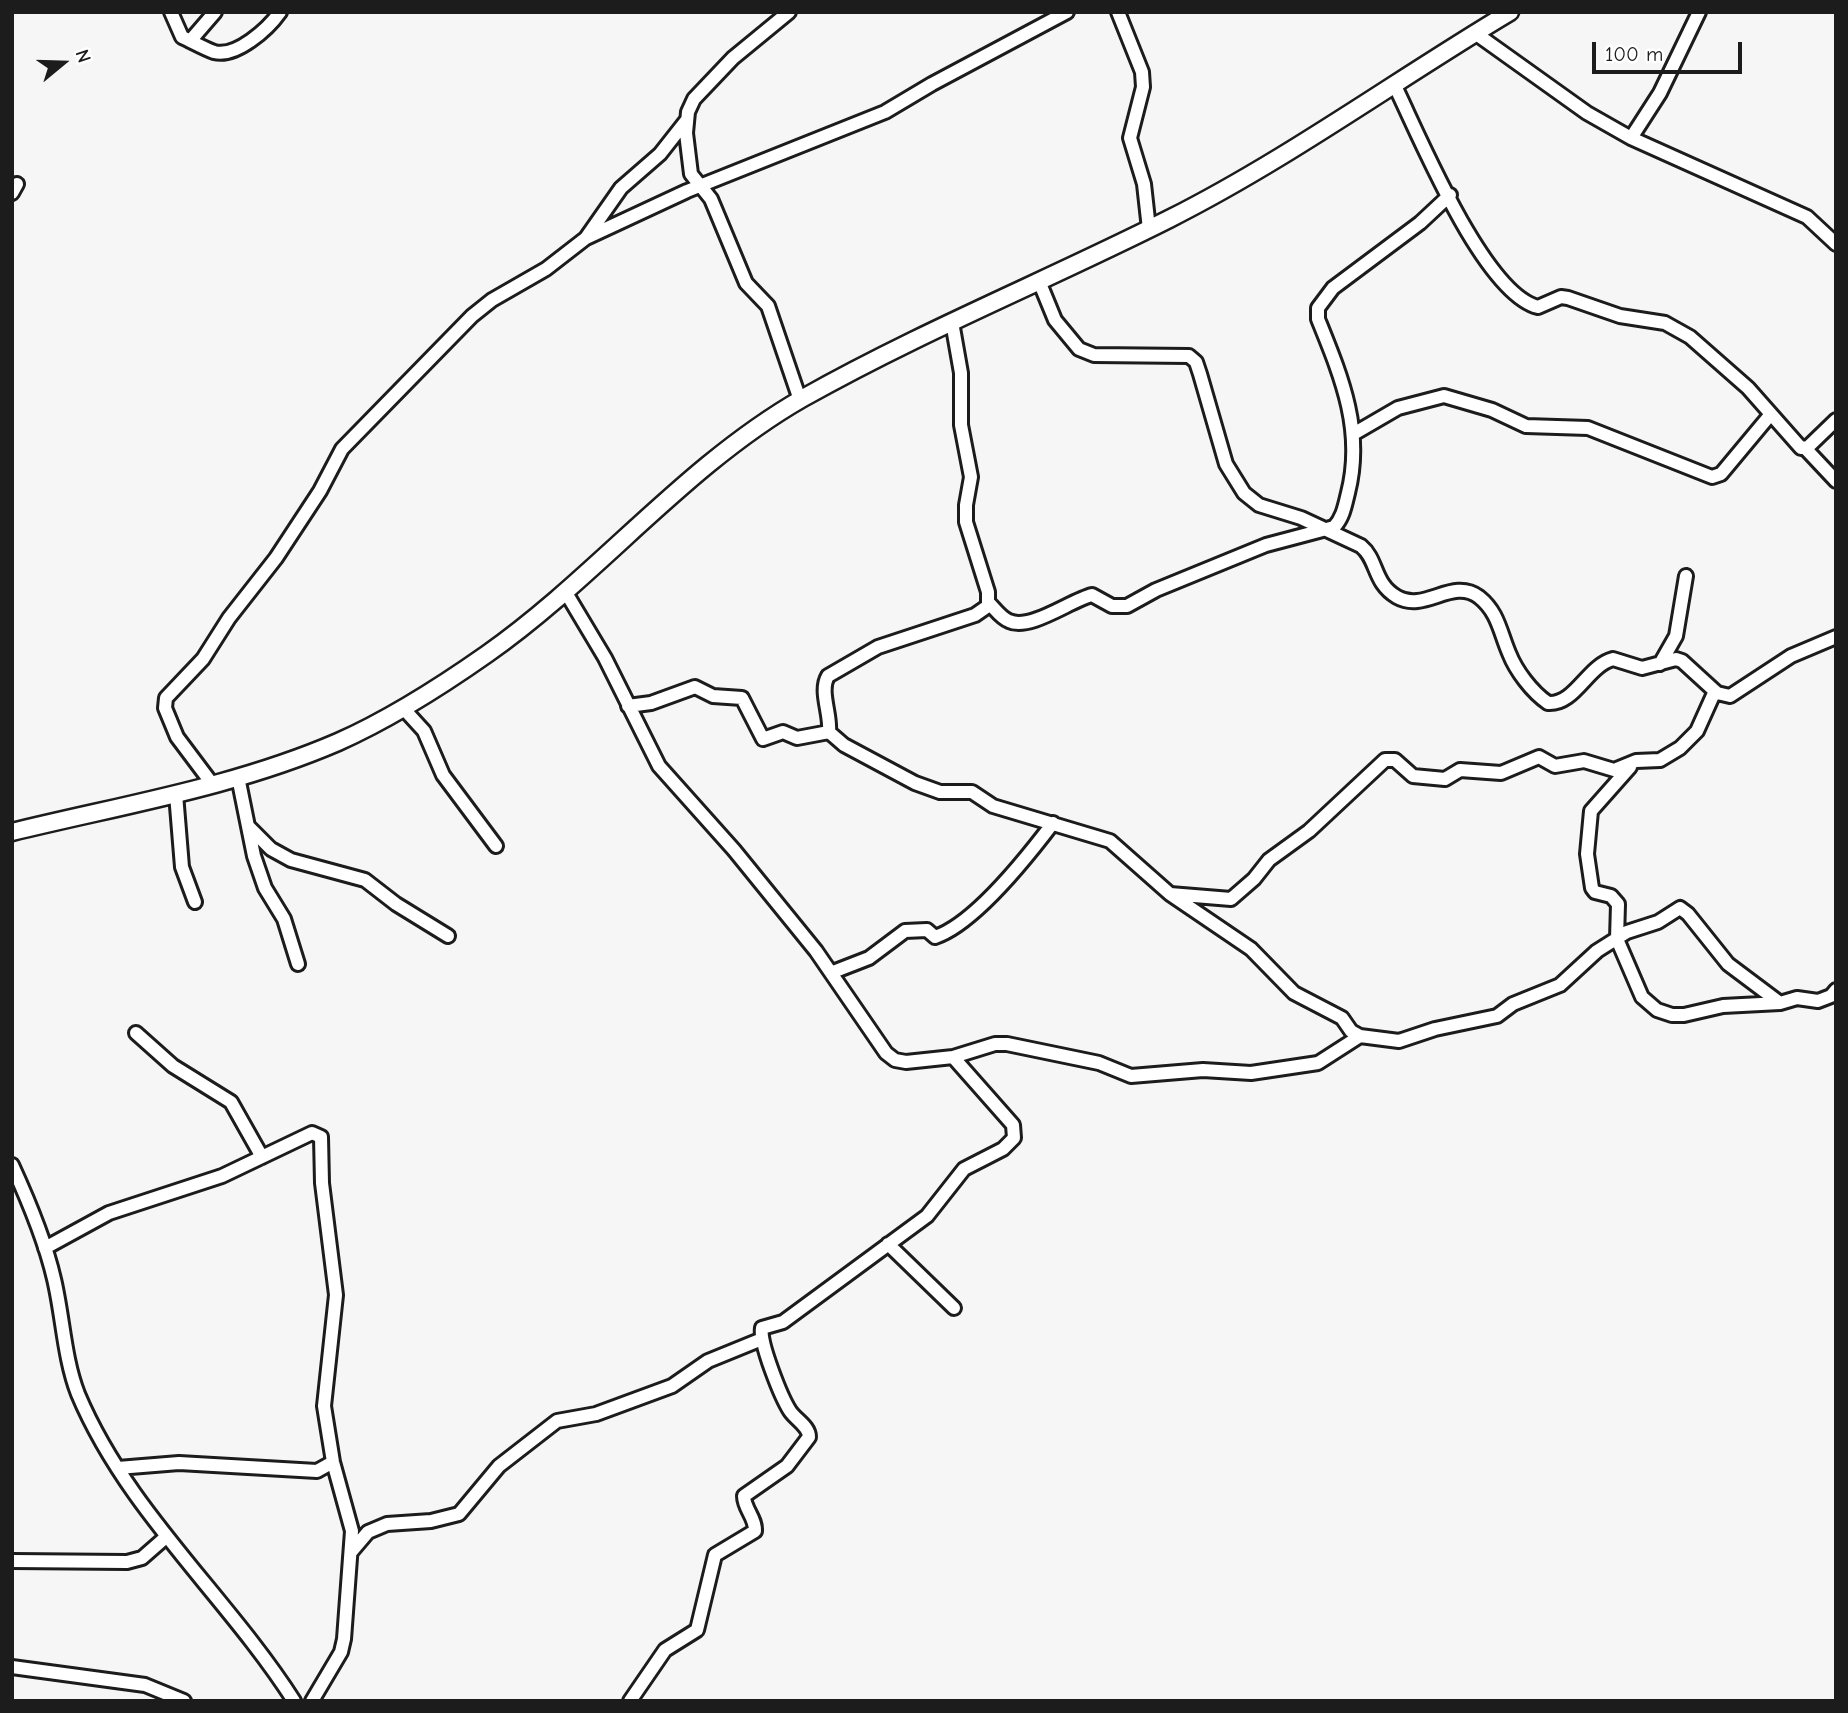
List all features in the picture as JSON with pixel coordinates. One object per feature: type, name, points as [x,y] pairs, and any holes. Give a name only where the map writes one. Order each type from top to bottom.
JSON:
[{"type":"main road","points":[[12,832],[213,785],[339,741],[403,708],[489,653],[565,591],[691,477],[800,400],[952,323],[1149,229],[1283,155],[1510,12]]},
{"type":"street","points":[[171,12],[182,37],[216,53],[227,52],[262,31],[280,12]]},
{"type":"street","points":[[190,41],[215,12]]},
{"type":"street","points":[[586,238],[621,188],[660,154],[687,121],[694,100],[719,71],[789,12]]},
{"type":"street","points":[[213,785],[177,737],[165,708],[166,698],[203,659],[229,618],[276,558],[320,491],[342,449],[472,316],[492,300],[546,269],[586,238],[702,186],[885,112],[932,83],[1067,12]]},
{"type":"street","points":[[1118,12],[1142,72],[1143,87],[1130,138],[1144,184],[1149,229]]},
{"type":"street","points":[[1631,138],[1660,93],[1699,12]]},
{"type":"street","points":[[1475,33],[1565,100],[1631,138],[1807,217],[1836,244]]},
{"type":"street","points":[[1394,84],[1476,248],[1526,301],[1538,307],[1561,297],[1568,298],[1620,316],[1665,323],[1700,346],[1748,388],[1801,448],[1805,448],[1836,481]]},
{"type":"street","points":[[687,121],[691,174],[702,186],[721,220],[746,283],[768,306],[800,400]]},
{"type":"street","points":[[952,323],[961,373],[961,425],[971,477],[966,522],[989,603],[1006,620],[1014,623],[1046,615],[1092,595],[1112,606],[1127,606],[1156,590],[1266,545],[1327,530],[1340,521],[1352,476],[1355,433],[1353,415],[1318,318],[1318,308],[1333,288],[1420,223],[1450,195]]},
{"type":"street","points":[[1039,281],[1055,320],[1079,349],[1094,355],[1181,354],[1196,362],[1226,464],[1244,493],[1259,505],[1327,530],[1368,552],[1376,577],[1398,598],[1414,602],[1453,590],[1478,596],[1492,609],[1513,661],[1538,696],[1548,703],[1564,700],[1604,661],[1613,659],[1642,668],[1676,659],[1682,661],[1714,691],[1730,696],[1791,656],[1836,637]]},
{"type":"street","points":[[1355,433],[1398,408],[1444,396],[1487,408],[1527,426],[1588,428],[1713,477],[1721,474],[1771,414]]},
{"type":"street","points":[[1805,448],[1836,420]]},
{"type":"street","points":[[1660,664],[1676,636],[1686,576]]},
{"type":"street","points":[[565,591],[659,766],[734,850],[833,972],[889,1055],[906,1062],[953,1057],[995,1044],[1007,1044],[1099,1063],[1131,1076],[1203,1070],[1251,1073],[1318,1063],[1360,1036]]},
{"type":"street","points":[[829,732],[830,714],[824,684],[828,676],[878,648],[984,611],[989,603]]},
{"type":"street","points":[[628,706],[651,703],[695,687],[713,696],[742,698],[763,739],[783,732],[797,738],[829,732]]},
{"type":"street","points":[[1170,894],[1231,899],[1254,879],[1269,860],[1309,831],[1388,760],[1395,760],[1413,776],[1441,779],[1460,770],[1501,773],[1539,757],[1555,766],[1584,761],[1611,771],[1636,761],[1660,760],[1680,748],[1698,731],[1714,691]]},
{"type":"street","points":[[403,708],[424,731],[443,775],[496,846]]},
{"type":"street","points":[[829,732],[844,746],[915,783],[940,792],[972,792],[993,806],[1110,841],[1203,920],[1244,943],[1294,993],[1342,1018],[1351,1031],[1360,1036],[1399,1041],[1435,1029],[1497,1016],[1513,1004],[1560,985],[1597,951],[1633,929],[1658,922],[1677,909],[1684,910],[1728,964],[1780,1003]]},
{"type":"street","points":[[1636,761],[1593,807],[1587,836],[1592,888],[1595,892],[1611,895],[1618,904],[1616,939],[1642,997],[1657,1010],[1672,1015],[1684,1015],[1723,1006],[1780,1003],[1799,998],[1822,1000],[1836,990]]},
{"type":"street","points":[[238,777],[265,888],[284,919],[298,964]]},
{"type":"street","points":[[176,794],[182,867],[195,902]]},
{"type":"street","points":[[833,972],[869,958],[905,931],[927,930],[934,937],[950,932],[1001,886],[1053,822]]},
{"type":"street","points":[[249,827],[271,849],[291,860],[365,880],[396,904],[447,936]]},
{"type":"street","points":[[136,1033],[173,1066],[231,1102],[262,1157]]},
{"type":"street","points":[[630,1701],[665,1650],[696,1630],[715,1555],[755,1531],[744,1496],[787,1465],[808,1441],[809,1432],[793,1414],[775,1382],[762,1339],[762,1328],[783,1322],[930,1213],[964,1169],[1003,1149],[1014,1138],[1013,1125],[953,1057]]},
{"type":"street","points":[[45,1248],[109,1213],[222,1176],[312,1133],[319,1134],[323,1140],[322,1183],[335,1295],[324,1401],[333,1462],[352,1531],[341,1652],[312,1701]]},
{"type":"street","points":[[12,1165],[45,1248],[78,1393],[118,1468],[166,1537],[295,1701]]},
{"type":"street","points":[[888,1244],[954,1308]]},
{"type":"street","points":[[350,1552],[368,1532],[387,1524],[431,1521],[458,1514],[499,1466],[557,1421],[596,1414],[672,1386],[708,1361],[762,1339]]},
{"type":"street","points":[[118,1468],[179,1464],[317,1471],[333,1462]]},
{"type":"street","points":[[12,1560],[127,1562],[142,1558],[166,1537]]},
{"type":"street","points":[[12,1667],[145,1685],[184,1701]]},
{"type":"street","points":[[280,1701],[284,1684]]}]
